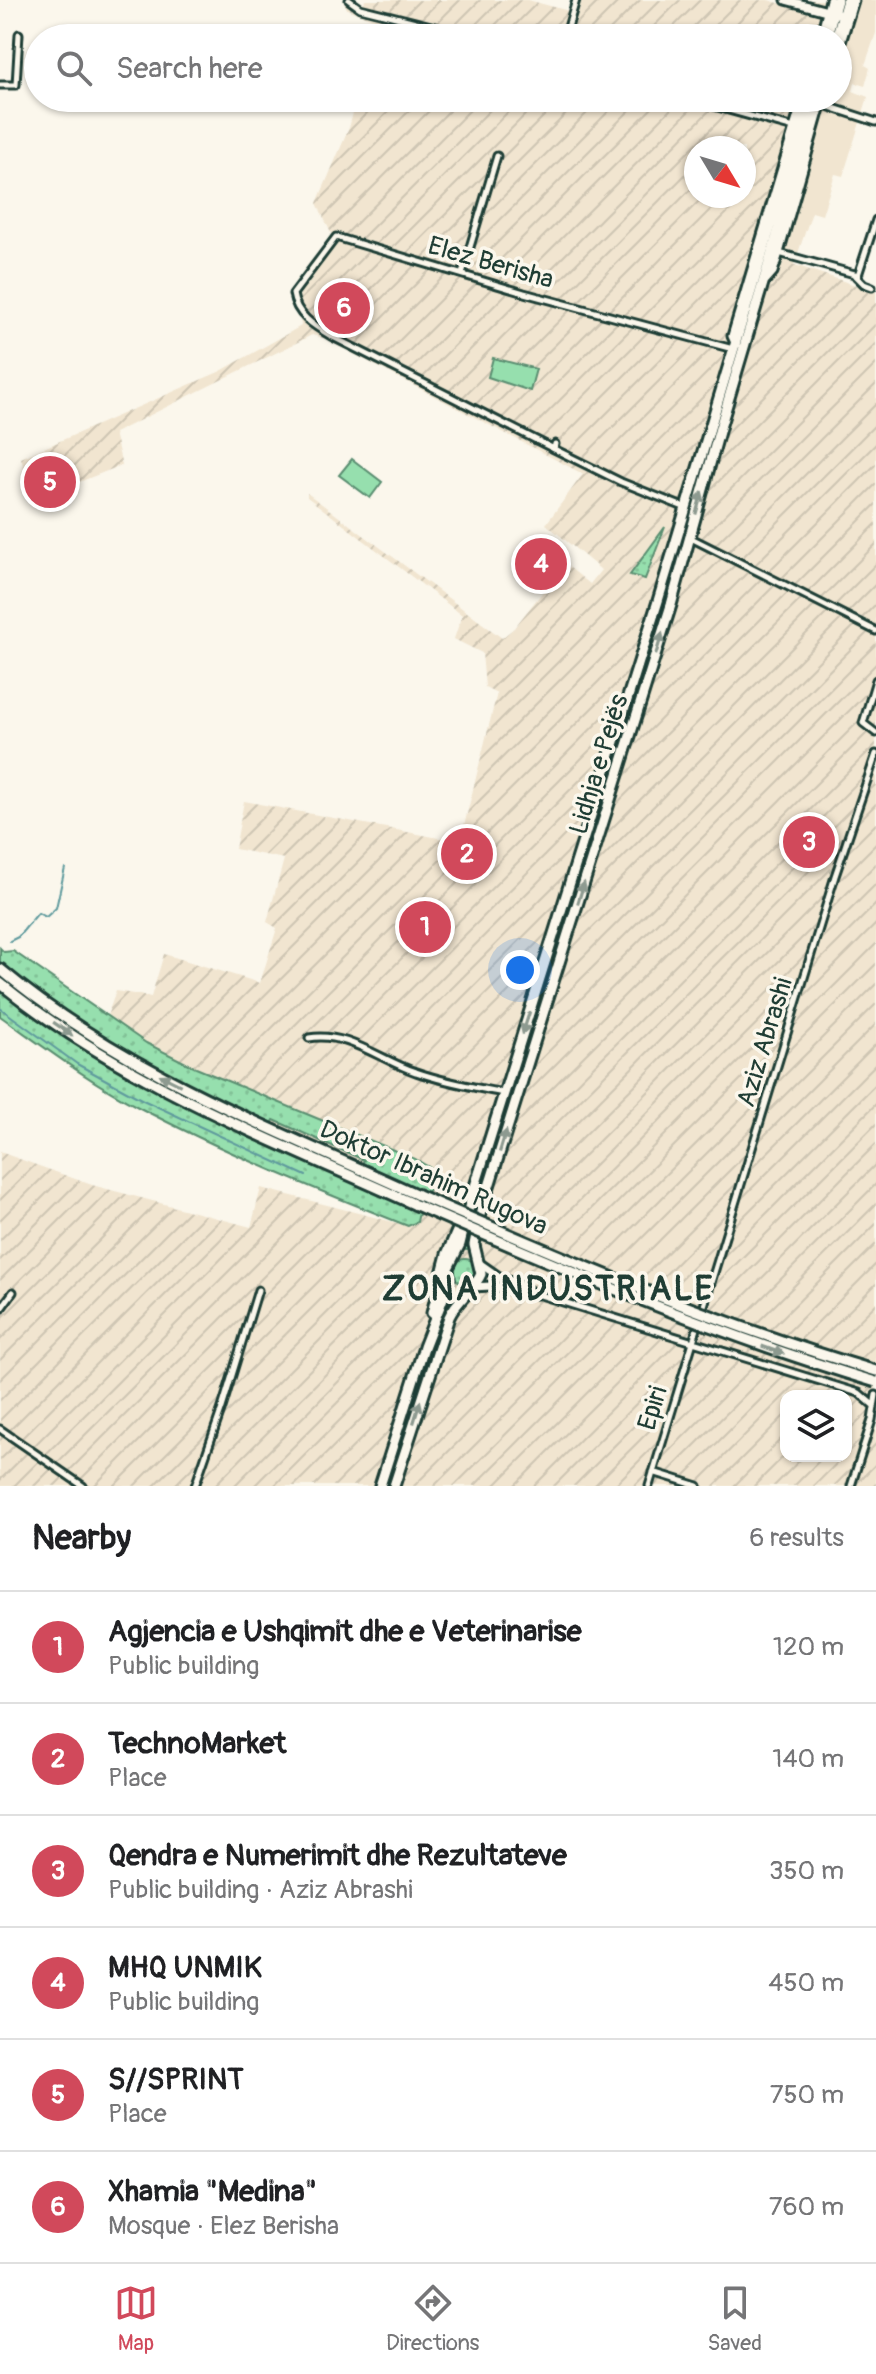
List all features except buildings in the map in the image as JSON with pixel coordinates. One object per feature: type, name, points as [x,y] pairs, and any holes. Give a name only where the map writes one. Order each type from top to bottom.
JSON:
[{"type":"highway","points":[[829,24],[837,0]]},
{"type":"highway","points":[[835,24],[834,13],[847,0]]},
{"type":"highway","points":[[773,254],[803,112]]},
{"type":"highway","points":[[773,254],[817,112]]},
{"type":"highway","name":"Lidhja e Pejës","points":[[394,1486],[449,1317],[456,1304],[480,1279],[475,1237],[480,1215],[667,618],[773,254]]},
{"type":"highway","name":"Lidhja e Pejës","points":[[380,1486],[449,1278],[448,1268],[463,1234],[471,1199],[735,347],[773,254]]},
{"type":"highway","name":"Doktor Ibrahim Rugova","points":[[0,969],[75,1025],[162,1076],[417,1200],[667,1300],[800,1348],[876,1371]]},
{"type":"highway","name":"Doktor Ibrahim Rugova","points":[[0,983],[68,1033],[134,1074],[209,1111],[653,1306],[797,1358],[876,1382]]},
{"type":"highway","points":[[424,1347],[443,1266],[471,1199]]},
{"type":"highway","points":[[454,1259],[466,1255],[478,1262]]},
{"type":"highway","points":[[449,1278],[458,1287],[471,1287]]},
{"type":"street","points":[[349,0],[360,8],[423,24]]},
{"type":"street","points":[[569,24],[576,0]]},
{"type":"street","points":[[786,0],[834,13]]},
{"type":"street","points":[[830,0],[834,13]]},
{"type":"street","points":[[847,24],[854,0]]},
{"type":"street","points":[[0,85],[16,85],[19,34]]},
{"type":"street","points":[[736,112],[794,128]]},
{"type":"street","name":"Lidhja e Pejës","points":[[735,347],[732,336],[800,112]]},
{"type":"street","points":[[851,112],[876,122]]},
{"type":"street","points":[[462,274],[497,156]]},
{"type":"street","points":[[856,276],[873,239],[876,220]]},
{"type":"street","name":"Elez Berisha","points":[[686,508],[621,482],[331,336],[307,320],[295,303],[293,294],[336,237],[735,347]]},
{"type":"street","points":[[773,254],[856,276],[872,287]]},
{"type":"street","points":[[689,538],[876,631]]},
{"type":"street","points":[[876,680],[863,723],[876,733]]},
{"type":"street","name":"Aziz Abrashi","points":[[693,1342],[835,876],[876,754]]},
{"type":"street","points":[[309,1038],[323,1037],[350,1043],[416,1072],[504,1093]]},
{"type":"street","points":[[478,1262],[499,1277],[537,1294],[859,1393],[873,1405]]},
{"type":"street","points":[[471,1287],[491,1286],[537,1294]]},
{"type":"street","points":[[195,1486],[258,1290]]},
{"type":"street","points":[[0,1310],[13,1292]]},
{"type":"street","name":"Epiri","points":[[649,1486],[693,1342]]},
{"type":"street","points":[[851,1486],[873,1415],[876,1395]]},
{"type":"street","points":[[0,1429],[83,1486]]},
{"type":"street","points":[[653,1472],[698,1486]]},
{"type":"shaded area","points":[[343,0],[364,3],[365,0],[528,0],[576,13],[580,0],[768,0],[836,19],[834,24],[376,24],[377,21],[347,9]]},
{"type":"shaded area","points":[[796,0],[876,0],[876,33],[865,65],[870,68],[865,86],[855,83],[853,91],[868,97],[843,176],[835,174],[822,215],[812,212],[794,265],[768,256],[809,112],[852,112],[852,24],[835,24],[836,20],[795,6]]},
{"type":"shaded area","points":[[353,112],[809,112],[768,256],[876,292],[876,1486],[0,1486],[0,1152],[92,1185],[251,1227],[261,1188],[401,1224],[254,1161],[137,1106],[86,1074],[116,991],[151,997],[164,954],[260,983],[277,928],[267,922],[284,859],[235,849],[244,801],[460,842],[497,693],[485,687],[482,653],[454,639],[462,615],[307,497],[307,493],[502,638],[514,628],[565,564],[590,584],[601,570],[546,524],[583,474],[312,335],[114,433],[122,465],[34,500],[21,458],[221,371],[301,326],[298,301],[301,289],[336,244],[317,203]]},
{"type":"green space","points":[[493,358],[536,369],[530,391],[488,377]]},
{"type":"green space","points":[[352,459],[382,482],[370,498],[339,475]]},
{"type":"green space","points":[[665,527],[645,579],[630,575]]},
{"type":"green space","points":[[655,623],[630,714],[488,1166],[471,1229],[470,1250],[461,1250],[482,1175]]},
{"type":"green space","points":[[0,948],[4,952],[13,951],[146,1043],[196,1068],[415,1159],[432,1169],[417,1222],[408,1226],[171,1124],[102,1087],[0,1016]],"holes":[[[274,1120],[364,1160],[354,1182],[263,1143]]]},
{"type":"green space","points":[[465,1259],[473,1263],[477,1271],[473,1279],[465,1283],[457,1279],[453,1271],[457,1263]]},
{"type":"waterway","points":[[10,941],[18,937],[38,913],[46,917],[56,908],[65,868]]},
{"type":"waterway","points":[[0,1008],[77,1064],[143,1100],[306,1176]]},
{"type":"place","name":"Xhamia \"Medina\"","points":[[344,308]]},
{"type":"place","name":"S//SPRINT","points":[[50,482]]},
{"type":"place","name":"MHQ UNMIK","points":[[541,564]]},
{"type":"place","name":"Qendra e Numerimit dhe Rezultateve","points":[[809,842]]},
{"type":"place","name":"TechnoMarket","points":[[467,854]]},
{"type":"place","name":"Agjencia e Ushqimit dhe e Veterinarise","points":[[425,927]]},
{"type":"district","name":"ZONA INDUSTRIALE","points":[[548,1288]]}]
